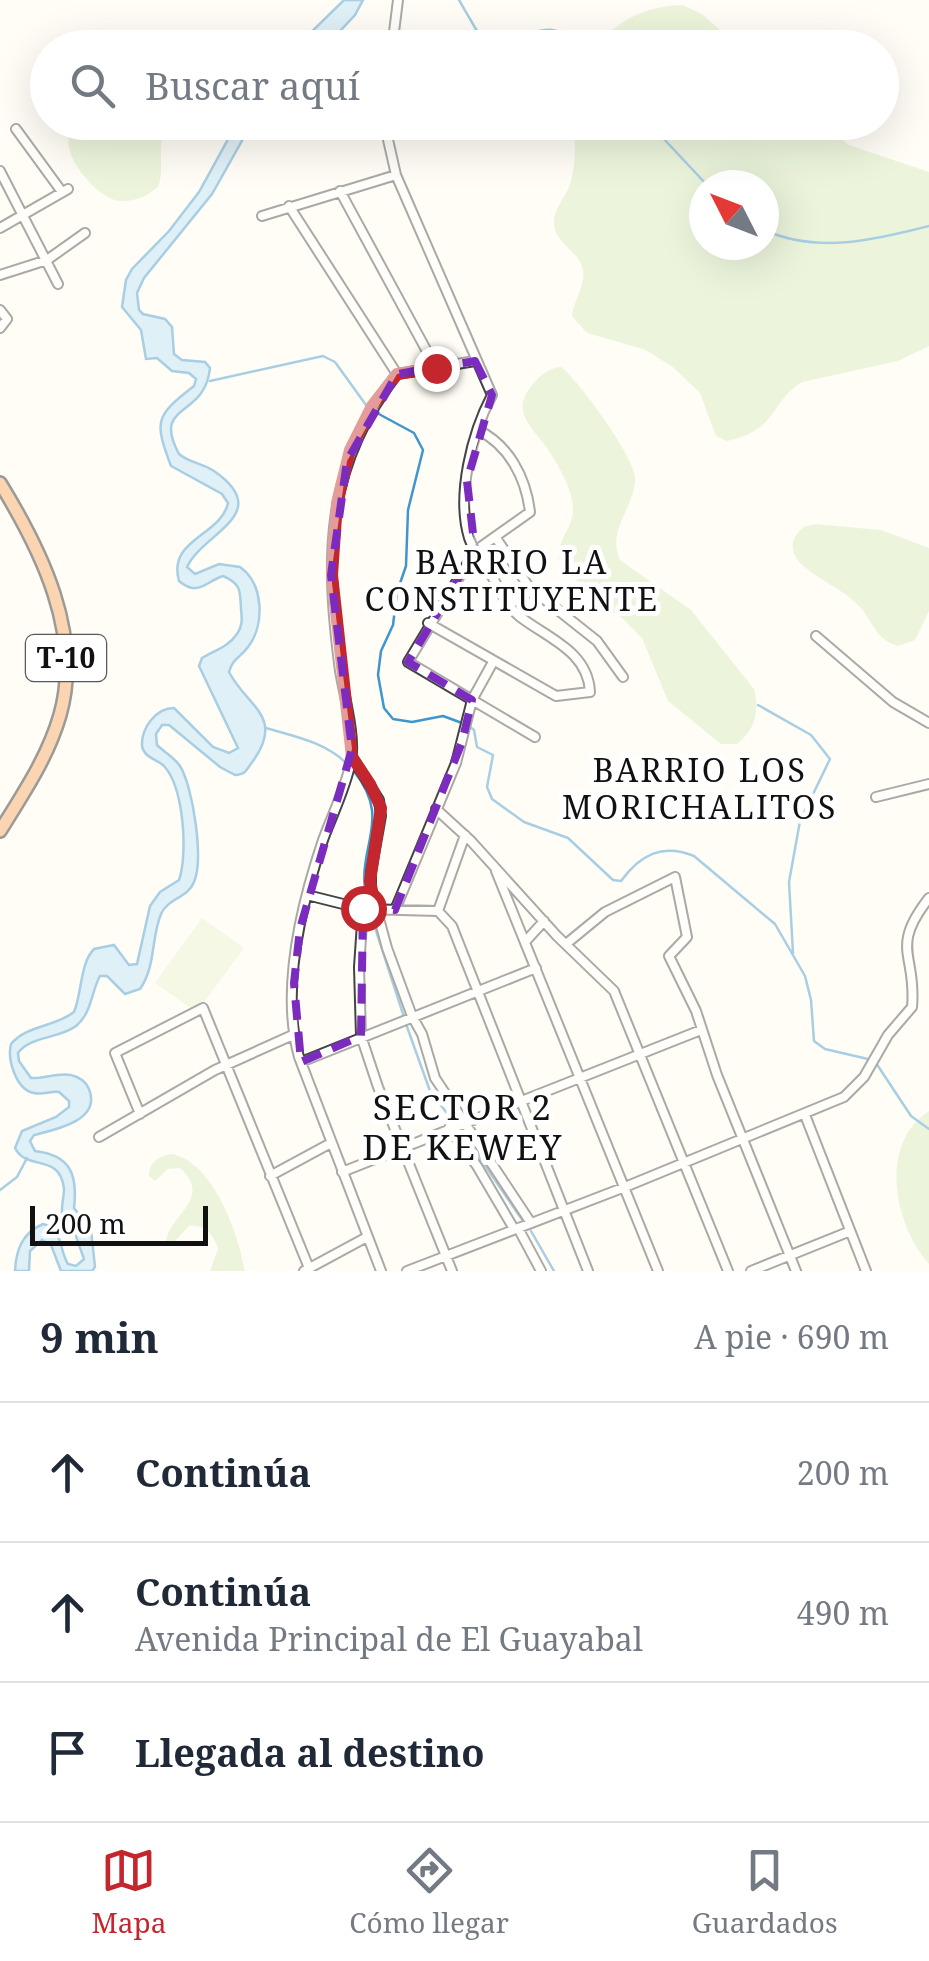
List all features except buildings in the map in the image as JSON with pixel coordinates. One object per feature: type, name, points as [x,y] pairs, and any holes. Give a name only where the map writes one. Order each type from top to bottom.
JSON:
[{"type":"highway","name":"T-10","points":[[0,483],[39,553],[50,582],[64,636],[66,672],[53,734],[36,772],[0,830]]},
{"type":"street","points":[[394,30],[398,0]]},
{"type":"street","points":[[0,228],[65,190],[16,129]]},
{"type":"street","points":[[388,140],[396,175],[492,395],[478,430],[465,506],[474,551],[509,605],[572,653],[587,673],[590,692],[556,696],[428,624]]},
{"type":"street","points":[[1,174],[58,284]]},
{"type":"street","points":[[262,216],[396,175]]},
{"type":"street","points":[[340,191],[436,368]]},
{"type":"street","points":[[289,206],[397,374]]},
{"type":"street","points":[[0,275],[45,260],[84,233]]},
{"type":"street","points":[[0,310],[7,319],[0,328]]},
{"type":"street","points":[[381,1271],[300,1062],[295,1034],[294,973],[307,895],[352,757],[332,575],[334,527],[342,479],[356,438],[372,406],[397,374],[475,362]]},
{"type":"street","points":[[478,430],[501,442],[508,451],[530,508],[526,517],[474,551],[408,662],[534,736]]},
{"type":"street","points":[[496,538],[532,590],[596,642],[623,677]]},
{"type":"street","points":[[509,605],[532,590]]},
{"type":"street","points":[[816,636],[893,702],[929,723]]},
{"type":"street","points":[[396,910],[459,754],[472,700],[493,662]]},
{"type":"street","points":[[352,757],[381,808],[370,881],[376,909],[438,1084],[531,1223]]},
{"type":"street","points":[[876,797],[929,784]]},
{"type":"street","points":[[436,809],[614,991],[728,1271]]},
{"type":"street","points":[[438,911],[465,836]]},
{"type":"street","points":[[494,866],[658,1271]]},
{"type":"street","points":[[566,944],[606,912],[675,877],[687,936],[669,956],[696,1011],[796,1271]]},
{"type":"street","points":[[307,895],[363,908],[438,911],[457,934],[588,1271]]},
{"type":"street","points":[[407,1271],[625,1188],[844,1097],[857,1086],[888,1035],[911,1010],[906,937],[910,924],[929,898]]},
{"type":"street","points":[[363,908],[359,967],[361,1036],[452,1271]]},
{"type":"street","points":[[525,942],[544,922]]},
{"type":"street","points":[[300,1062],[536,968]]},
{"type":"street","points":[[140,1114],[115,1053],[203,1008],[306,1269],[368,1238]]},
{"type":"street","points":[[342,1172],[701,1030]]},
{"type":"street","points":[[98,1137],[225,1065],[295,1034]]},
{"type":"street","points":[[805,1115],[866,1271]]},
{"type":"street","points":[[449,1128],[478,1166],[542,1271]]},
{"type":"street","points":[[270,1176],[331,1143]]},
{"type":"street","points":[[751,1271],[848,1232]]},
{"type":"street","points":[[326,1258],[331,1271]]},
{"type":"highlighted area","points":[[475,361],[492,395],[467,481],[475,551],[408,662],[472,700],[462,742],[395,910],[363,906],[361,1036],[301,1062],[294,983],[300,929],[352,749],[331,575],[347,461],[397,374]]},
{"type":"green space","points":[[682,5],[702,14],[720,30],[613,30],[634,16]]},
{"type":"green space","points":[[69,140],[162,140],[158,187],[140,198],[111,199],[84,176]]},
{"type":"green space","points":[[574,140],[842,140],[929,172],[929,346],[898,361],[802,382],[756,430],[727,441],[716,436],[700,393],[674,368],[646,350],[587,333],[572,316],[583,270],[554,224],[573,172]]},
{"type":"green space","points":[[561,367],[604,419],[632,467],[634,488],[617,538],[620,560],[691,610],[754,689],[754,720],[737,744],[721,744],[668,701],[642,638],[622,618],[592,598],[560,561],[560,547],[573,516],[571,494],[546,446],[527,422],[523,407],[525,396],[537,380],[549,370]]},
{"type":"green space","points":[[815,524],[881,530],[929,548],[929,611],[915,640],[898,646],[884,639],[852,600],[799,562],[794,539],[804,527]]},
{"type":"green space","points":[[202,918],[244,948],[202,1005],[192,1009],[155,983]]},
{"type":"green space","points":[[929,1111],[929,1264],[917,1248],[900,1207],[897,1164],[913,1125]]},
{"type":"green space","points":[[172,1154],[187,1160],[212,1185],[237,1238],[245,1271],[210,1271],[218,1249],[211,1235],[200,1227],[189,1226],[174,1242],[166,1242],[191,1198],[192,1189],[180,1168],[168,1169],[155,1181],[149,1176],[156,1160]]},
{"type":"water","points":[[344,0],[363,0],[341,30],[313,30]]},
{"type":"water","points":[[242,140],[212,194],[144,278],[137,293],[143,314],[165,319],[172,327],[174,354],[182,360],[205,362],[210,368],[199,396],[175,417],[172,437],[179,454],[214,471],[231,486],[238,499],[237,511],[187,567],[195,574],[219,564],[240,567],[254,584],[259,605],[257,628],[229,672],[260,713],[265,733],[262,746],[247,769],[235,775],[169,725],[162,725],[156,734],[157,745],[180,766],[189,790],[198,857],[194,882],[161,914],[149,971],[140,989],[125,994],[107,976],[100,976],[88,1009],[76,1026],[30,1043],[18,1053],[31,1078],[71,1075],[89,1089],[89,1109],[83,1116],[64,1127],[34,1135],[30,1141],[35,1151],[56,1157],[69,1168],[75,1185],[74,1208],[91,1230],[95,1267],[92,1271],[61,1271],[51,1245],[42,1240],[30,1251],[29,1271],[15,1271],[22,1243],[43,1224],[54,1230],[68,1264],[76,1266],[84,1259],[73,1228],[62,1215],[61,1178],[50,1166],[27,1159],[15,1148],[22,1131],[56,1117],[69,1107],[69,1101],[59,1092],[37,1093],[22,1086],[12,1065],[11,1044],[25,1033],[74,1012],[86,962],[94,949],[114,945],[129,965],[137,964],[150,906],[160,892],[179,880],[182,869],[183,838],[176,789],[164,766],[143,750],[144,732],[161,711],[174,708],[213,747],[229,753],[238,748],[199,666],[202,658],[225,645],[239,631],[239,589],[223,576],[191,588],[179,581],[177,567],[187,547],[216,523],[228,503],[222,494],[171,466],[162,439],[165,413],[194,386],[196,379],[189,373],[172,371],[157,358],[146,359],[141,330],[122,307],[126,280],[132,269],[199,192],[227,141]]},
{"type":"waterway","points":[[459,0],[476,30]]},
{"type":"waterway","points":[[665,140],[693,170]]},
{"type":"waterway","points":[[779,235],[805,241],[846,242],[929,226]]},
{"type":"waterway","points":[[210,381],[323,356],[335,362],[366,405]]},
{"type":"waterway","points":[[377,413],[414,433],[423,450],[408,510],[406,566],[397,592],[393,625],[381,651],[378,675],[384,708],[393,719],[412,722],[443,716],[462,723]]},
{"type":"waterway","points":[[758,705],[811,735],[830,759],[800,821],[789,882],[793,953]]},
{"type":"waterway","points":[[470,727],[477,747],[493,755],[487,787],[492,799],[524,822],[568,838],[613,880],[621,881],[644,858],[662,851],[694,856],[775,924],[805,976],[814,1041],[825,1049],[868,1059]]},
{"type":"waterway","points":[[266,728],[319,745],[346,763]]},
{"type":"waterway","points":[[353,770],[371,805],[365,866],[368,904]]},
{"type":"waterway","points":[[370,912],[403,1014]]},
{"type":"waterway","points":[[406,1024],[430,1091],[453,1121]]},
{"type":"waterway","points":[[876,1063],[911,1116],[929,1129]]},
{"type":"waterway","points":[[459,1128],[523,1221]]},
{"type":"waterway","points":[[0,1190],[17,1177],[27,1158]]},
{"type":"waterway","points":[[531,1231],[554,1271]]},
{"type":"district","name":"BARRIO LA CONSTITUYENTE","points":[[512,582]]},
{"type":"district","name":"BARRIO LOS MORICHALITOS","points":[[700,790]]},
{"type":"district","name":"SECTOR 2 DE KEWEY","points":[[463,1128]]},
{"type":"route","points":[[363,908],[376,909],[370,881],[381,808],[352,757],[332,575],[337,503],[350,450],[372,406],[397,374],[436,368]]}]
